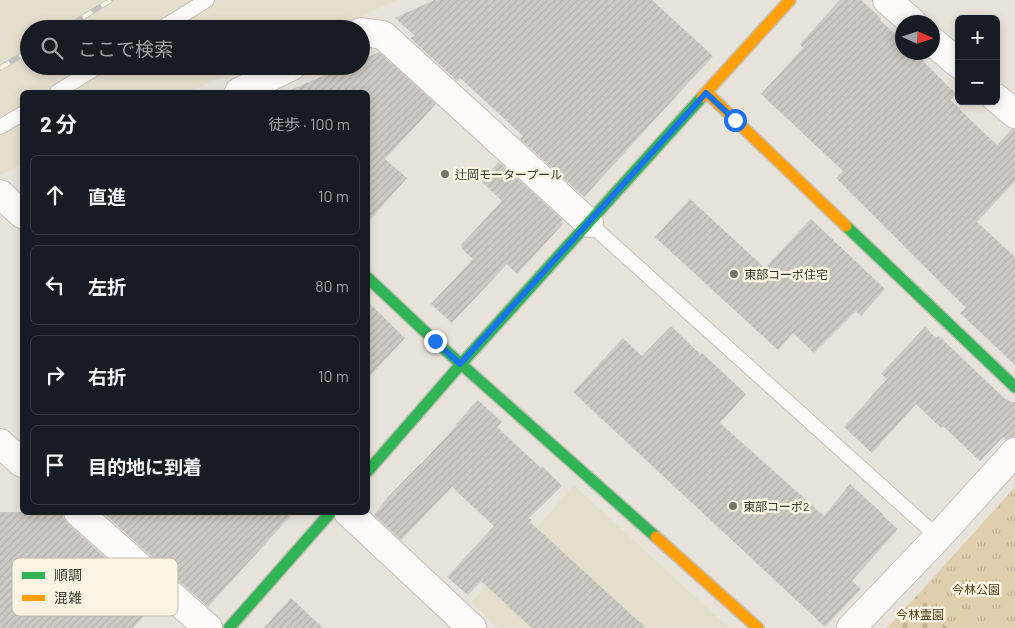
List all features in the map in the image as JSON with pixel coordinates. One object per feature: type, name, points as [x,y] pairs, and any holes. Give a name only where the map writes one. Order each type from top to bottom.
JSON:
[{"type":"street","points":[[370,468],[460,364],[790,0]]},
{"type":"street","points":[[887,0],[904,15]]},
{"type":"street","points":[[370,33],[383,35],[589,223]]},
{"type":"street","points":[[940,48],[955,61]]},
{"type":"street","points":[[243,90],[274,75]]},
{"type":"street","points":[[706,93],[1015,387]]},
{"type":"street","points":[[1000,101],[1015,114]]},
{"type":"street","points":[[20,184],[0,193],[20,212]]},
{"type":"street","points":[[370,280],[460,364],[758,628]]},
{"type":"street","points":[[0,443],[20,461]]},
{"type":"street","points":[[851,628],[938,537],[1015,452]]},
{"type":"street","points":[[81,515],[130,558]]},
{"type":"street","points":[[229,628],[328,515]]},
{"type":"street","points":[[351,515],[472,628]]},
{"type":"street","points":[[178,601],[208,628]]},
{"type":"lane","points":[[175,20],[207,0]]},
{"type":"lane","points":[[60,90],[84,75]]},
{"type":"lane","points":[[0,127],[20,115]]},
{"type":"lane","points":[[589,223],[938,537]]},
{"type":"shaded area","points":[[0,0],[397,0],[353,20],[20,20],[20,75],[227,75],[193,90],[20,90],[20,166],[0,175]]},
{"type":"shaded area","points":[[574,485],[729,628],[497,628],[471,603]]},
{"type":"green space","name":"今林公園","points":[[1015,487],[1015,628],[948,628],[938,618],[922,590]]},
{"type":"green space","name":"今林霊園","points":[[922,590],[938,618],[948,628],[887,628]]},
{"type":"building","points":[[434,0],[652,0],[713,56],[584,197],[520,139],[523,136],[460,78],[457,81],[410,38],[415,36],[395,18]]},
{"type":"building","points":[[840,0],[861,0],[881,18],[880,20],[895,34],[895,60],[922,60],[955,93],[950,100],[997,145],[1012,129],[1015,129],[1015,181],[977,222],[1015,257],[1015,365],[960,313],[966,308],[836,178],[843,171],[761,94],[803,48],[800,44]]},
{"type":"building","points":[[379,52],[436,104],[385,159],[407,178],[370,220],[370,90],[291,90],[325,75],[370,75],[370,56]]},
{"type":"building","points":[[499,162],[563,220],[561,222],[563,224],[517,274],[507,264],[452,323],[431,304],[473,259],[461,248],[461,245],[502,201],[481,181]]},
{"type":"building","points":[[690,199],[765,268],[811,219],[885,289],[861,316],[856,311],[814,353],[793,333],[778,350],[655,237]]},
{"type":"building","points":[[370,304],[405,338],[370,376]]},
{"type":"building","points":[[671,326],[746,394],[720,423],[824,516],[850,484],[898,529],[852,581],[861,589],[825,627],[573,392],[623,338],[642,356]]},
{"type":"building","points":[[925,327],[936,338],[939,336],[1004,398],[1015,402],[1015,437],[1006,440],[1003,437],[980,461],[943,426],[941,428],[916,404],[872,453],[844,427],[887,379],[881,374]]},
{"type":"building","points":[[478,400],[502,422],[497,427],[562,486],[529,518],[532,520],[530,522],[646,628],[532,628],[481,581],[468,595],[447,577],[494,526],[452,487],[401,540],[374,515],[388,497],[421,464]]},
{"type":"building","points":[[0,512],[20,512],[20,515],[63,515],[68,524],[106,558],[12,558],[12,616],[144,616],[133,628],[0,628]]},
{"type":"building","points":[[105,515],[291,515],[208,607],[178,580],[178,558],[153,558]]},
{"type":"building","points":[[291,598],[323,628],[264,628]]},
{"type":"railway","points":[[79,20],[111,0]]},
{"type":"railway","points":[[0,68],[20,56]]},
{"type":"traffic: fast","points":[[370,469],[461,364],[702,97]]},
{"type":"traffic: fast","points":[[846,226],[1015,387]]},
{"type":"traffic: fast","points":[[370,280],[435,341],[656,537]]},
{"type":"traffic: fast","points":[[229,628],[328,515]]},
{"type":"traffic: slow","points":[[702,97],[790,0]]},
{"type":"traffic: slow","points":[[707,93],[846,226]]},
{"type":"traffic: slow","points":[[656,537],[758,628]]},
{"type":"place","name":"辻岡モータープール","points":[[445,174]]},
{"type":"place","name":"東部コーポ住宅","points":[[734,274]]},
{"type":"place","name":"東部コーポ2","points":[[733,506]]},
{"type":"route","points":[[435,341],[460,364],[706,93],[735,120]]}]
